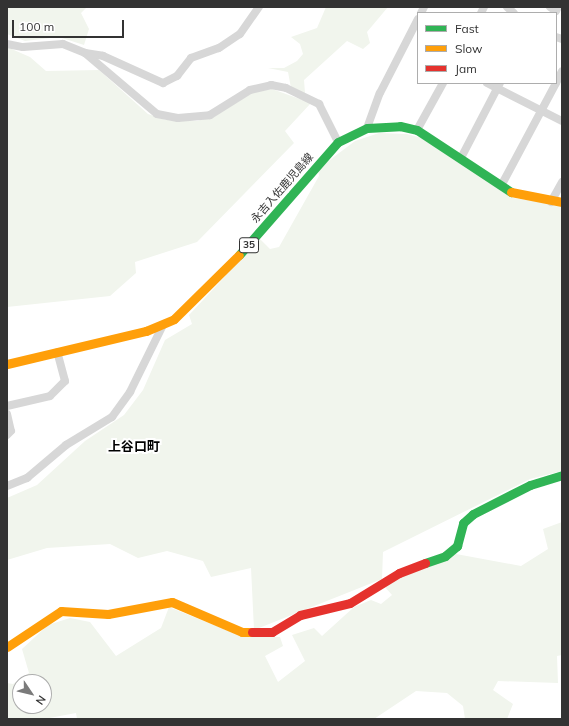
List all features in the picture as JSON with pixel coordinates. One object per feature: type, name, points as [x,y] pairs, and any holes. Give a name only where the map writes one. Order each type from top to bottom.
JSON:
[{"type":"main road","name":"永吉入佐鹿児島線","points":[[7,364],[163,325],[198,300],[338,142],[367,128],[383,126],[417,130],[462,156],[501,186],[516,195],[551,202],[562,202]]},
{"type":"main road","points":[[7,647],[61,611],[108,614],[172,602],[242,632],[272,632],[300,615],[350,603],[399,573],[445,556],[457,546],[463,523],[473,514],[530,486],[562,476]]},
{"type":"street","points":[[7,44],[23,47],[63,44],[85,53],[103,56],[163,83],[177,76],[191,58],[220,48],[240,34],[259,7]]},
{"type":"street","points":[[550,7],[556,11],[558,7]]},
{"type":"street","points":[[367,128],[380,93],[417,21]]},
{"type":"street","points":[[85,53],[157,114],[178,118],[210,115],[250,90],[271,85],[319,104],[338,142]]},
{"type":"street","points":[[557,81],[562,71]]},
{"type":"street","points":[[417,130],[442,84]]},
{"type":"street","points":[[501,186],[555,84]]},
{"type":"street","points":[[462,156],[499,86],[541,111],[562,121]]},
{"type":"street","points":[[551,202],[562,182]]},
{"type":"street","points":[[7,486],[27,478],[66,445],[112,417],[130,392],[163,325]]},
{"type":"street","points":[[7,406],[50,396],[65,381],[58,352]]},
{"type":"street","points":[[7,414],[11,431],[7,435]]},
{"type":"shaded area","points":[[7,7],[87,7],[81,13],[89,29],[84,45],[59,37],[25,41],[7,34]]},
{"type":"shaded area","points":[[326,7],[388,7],[367,32],[370,43],[363,49],[347,41],[304,80],[305,93],[296,91],[291,88],[288,72],[268,68],[284,68],[297,61],[303,54],[300,44],[291,37],[317,28]]},
{"type":"shaded area","points":[[7,47],[30,57],[46,71],[99,70],[148,114],[166,120],[197,121],[215,116],[252,93],[272,89],[311,103],[285,131],[294,143],[197,242],[135,262],[136,273],[110,296],[7,307]]},
{"type":"shaded area","points":[[379,133],[407,134],[429,140],[513,198],[562,205],[562,471],[530,479],[383,552],[382,579],[254,630],[251,568],[211,577],[203,561],[167,551],[138,558],[110,544],[47,548],[7,560],[7,498],[37,485],[85,441],[124,415],[143,390],[165,340],[192,324],[189,315],[260,239],[270,249],[279,247],[319,176],[318,169],[355,141]]},
{"type":"shaded area","points":[[562,522],[562,655],[557,656],[558,683],[498,681],[493,690],[513,704],[507,719],[465,719],[463,706],[447,693],[416,691],[374,719],[77,719],[76,713],[44,719],[7,719],[7,683],[12,684],[12,714],[52,714],[52,674],[28,674],[29,673],[22,649],[48,625],[70,618],[90,622],[116,656],[161,628],[169,607],[241,636],[280,637],[283,646],[265,656],[278,682],[305,661],[292,635],[314,628],[322,636],[354,607],[371,600],[381,604],[392,595],[384,586],[404,573],[456,554],[521,566],[548,549],[543,529]]},
{"type":"traffic: fast","points":[[239,255],[338,142],[367,128],[400,126],[417,130],[511,192]]},
{"type":"traffic: fast","points":[[425,563],[445,556],[457,546],[463,523],[473,514],[530,485],[562,475]]},
{"type":"traffic: slow","points":[[511,192],[562,202]]},
{"type":"traffic: slow","points":[[7,364],[146,331],[174,319],[239,255]]},
{"type":"traffic: slow","points":[[7,647],[61,611],[108,614],[172,602],[242,632],[252,632]]},
{"type":"traffic: jam","points":[[252,632],[272,632],[300,615],[350,603],[399,573],[425,563]]},
{"type":"district","name":"上谷口町","points":[[134,446]]}]
